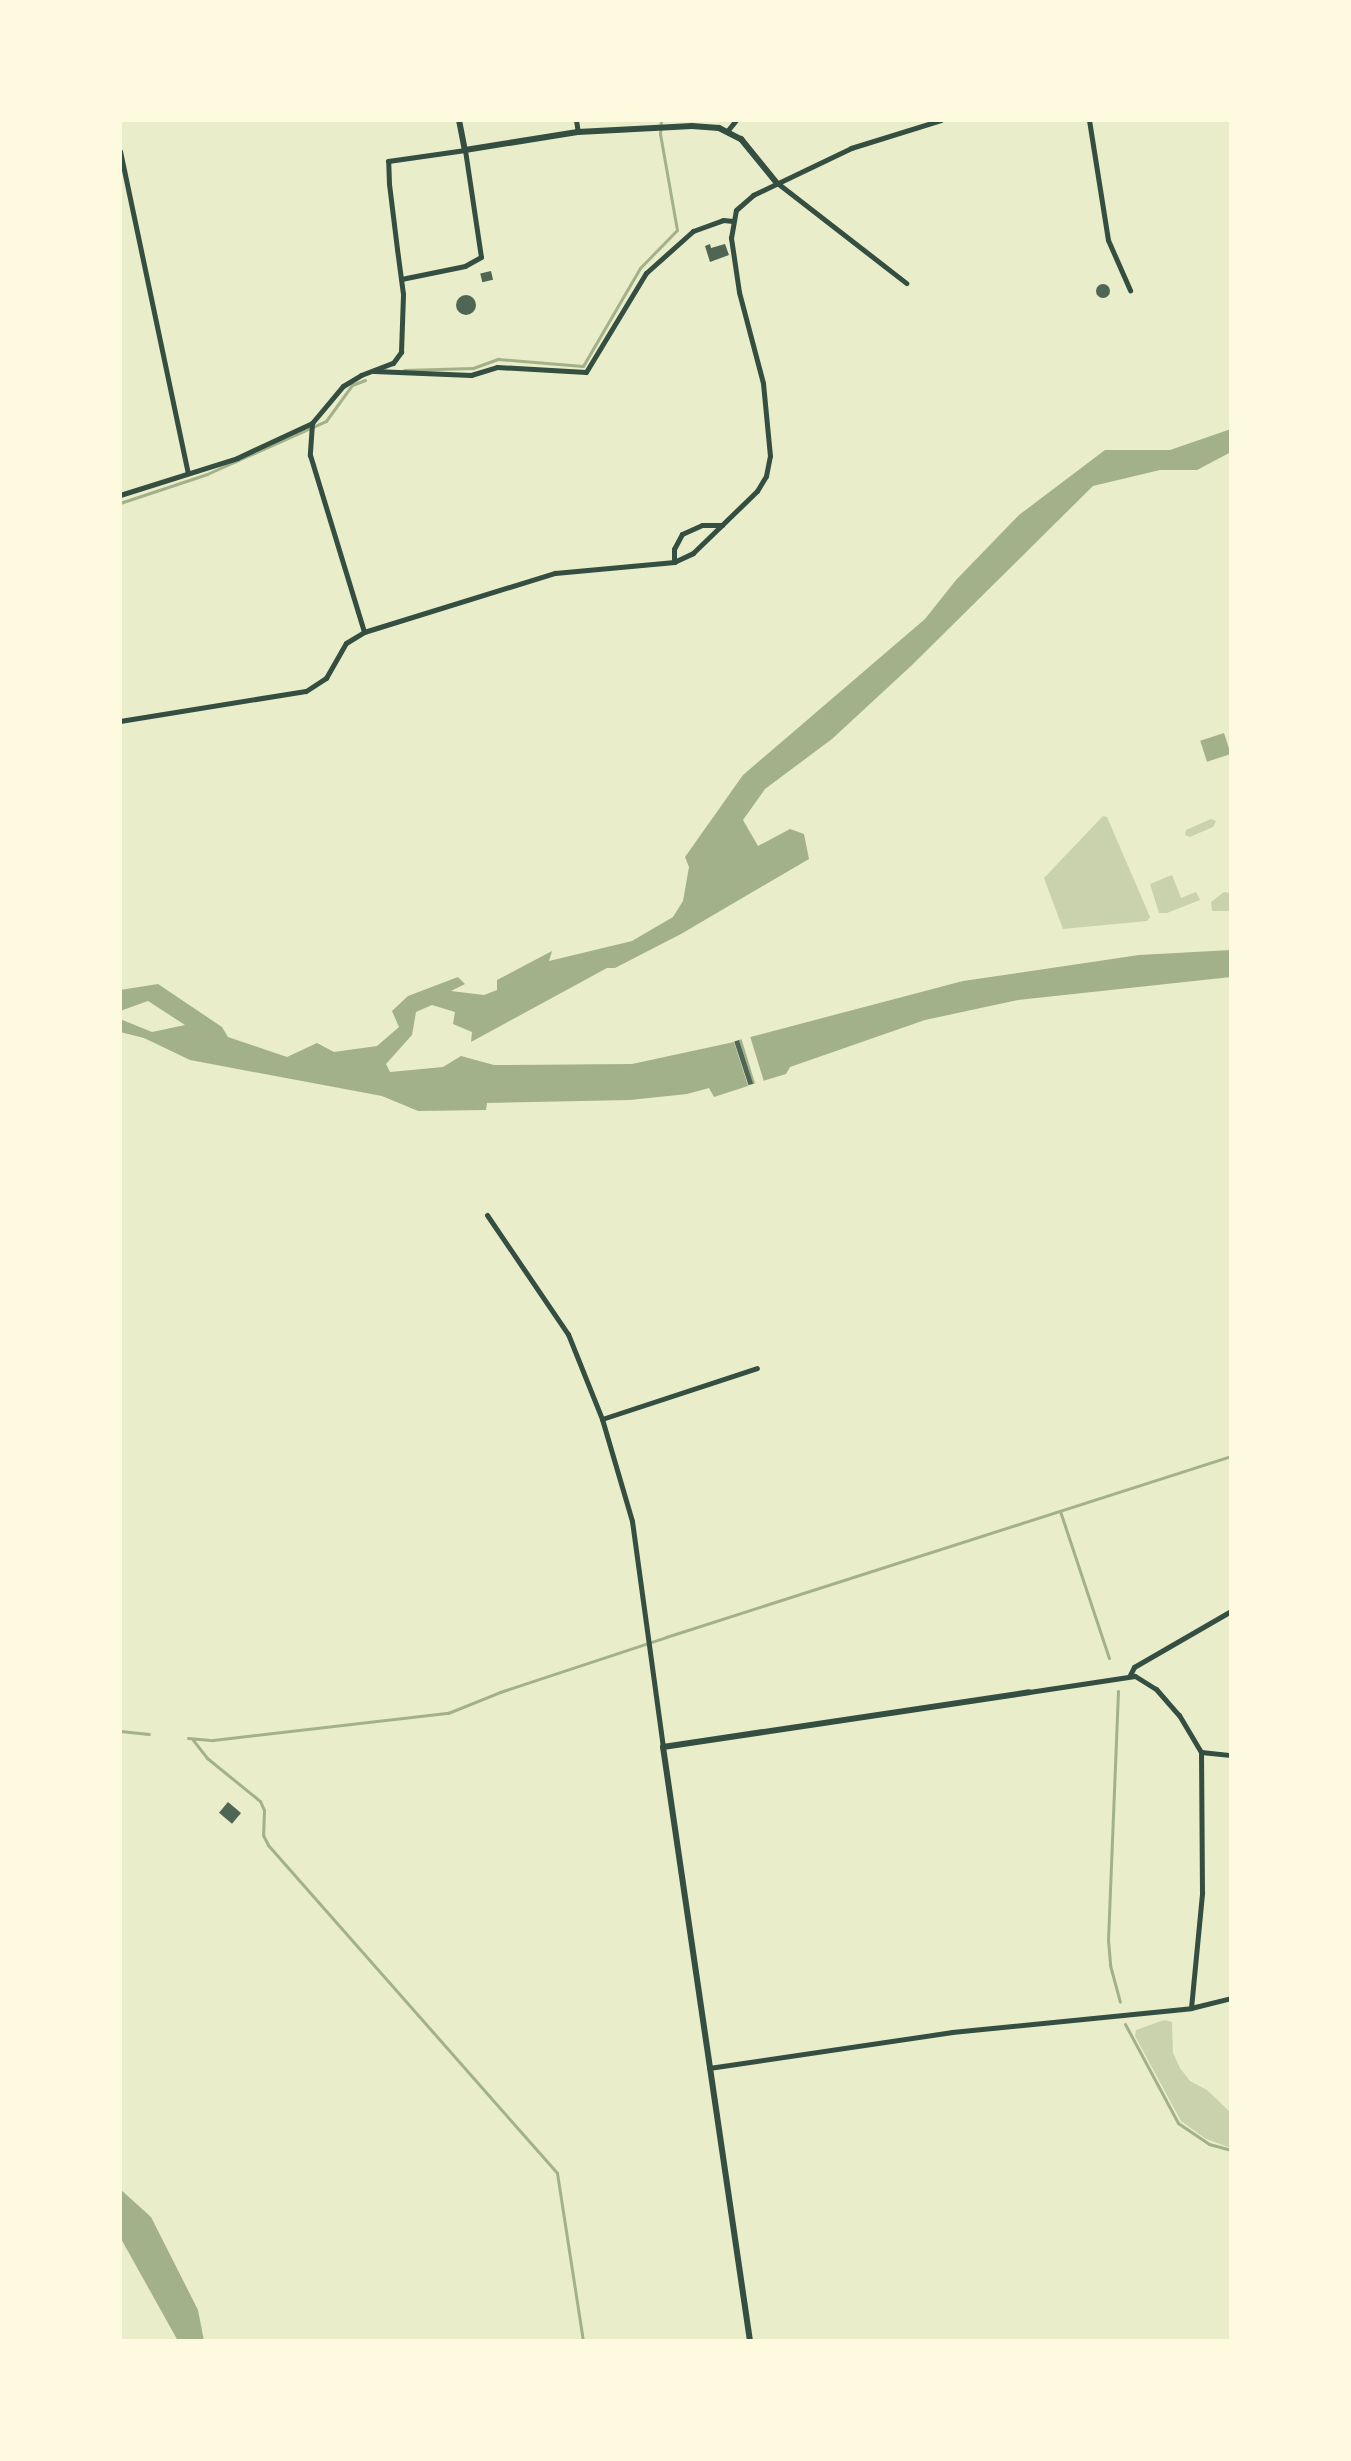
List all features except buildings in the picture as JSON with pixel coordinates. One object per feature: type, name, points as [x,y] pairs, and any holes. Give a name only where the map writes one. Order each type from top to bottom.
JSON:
[{"type":"street","points":[[401,279],[465,266],[481,257],[459,120]]},
{"type":"street","points":[[576,120],[578,132]]},
{"type":"street","points":[[728,130],[736,120]]},
{"type":"street","points":[[120,721],[306,691],[326,678],[346,643],[364,632],[572,570],[674,562],[693,553],[757,491],[766,476],[771,444],[763,383],[739,292],[731,238],[733,221],[744,202],[776,182],[851,148],[941,120]]},
{"type":"street","points":[[1089,120],[1108,240],[1130,290]]},
{"type":"street","points":[[120,495],[237,458],[312,423],[326,410],[338,389],[393,363],[401,352],[401,279],[388,161],[578,132],[692,126],[728,130],[741,139],[776,182],[906,283]]},
{"type":"street","points":[[120,151],[188,473]]},
{"type":"street","points":[[373,371],[471,375],[497,367],[586,372],[646,273],[693,231],[723,220],[733,221]]},
{"type":"street","points":[[312,423],[310,455],[364,632]]},
{"type":"street","points":[[674,562],[674,549],[682,534],[702,525],[722,525]]},
{"type":"street","points":[[487,1215],[568,1334],[602,1419],[632,1521],[708,2068],[750,2341]]},
{"type":"street","points":[[602,1419],[757,1368]]},
{"type":"street","points":[[1130,1675],[1134,1667],[1231,1611]]},
{"type":"street","points":[[663,1747],[1130,1675],[1143,1678],[1179,1715],[1201,1752],[1202,1893],[1191,2008]]},
{"type":"street","points":[[1201,1752],[1231,1755]]},
{"type":"street","points":[[708,2068],[952,2032],[1191,2008],[1231,1998]]},
{"type":"shaded area","points":[[1231,429],[1231,452],[1197,470],[1160,470],[1093,486],[911,666],[832,739],[765,789],[743,820],[758,846],[790,829],[804,834],[809,859],[681,934],[615,968],[607,968],[471,1042],[472,1032],[453,1024],[455,1012],[432,1005],[416,1012],[412,1035],[386,1064],[390,1072],[443,1067],[461,1056],[494,1065],[632,1064],[734,1042],[748,1086],[714,1097],[709,1088],[687,1094],[630,1100],[487,1103],[486,1110],[418,1111],[382,1096],[190,1060],[144,1038],[120,1032],[120,1019],[152,1032],[185,1025],[148,1001],[120,1011],[120,990],[158,984],[222,1027],[228,1037],[287,1057],[317,1043],[334,1052],[377,1046],[399,1027],[392,1011],[408,996],[458,977],[465,984],[451,991],[484,995],[497,990],[497,980],[552,951],[549,961],[632,941],[673,917],[683,901],[689,867],[685,857],[743,775],[925,619],[956,580],[1019,515],[1105,450],[1170,450]]},
{"type":"shaded area","points":[[1224,733],[1231,754],[1207,762],[1200,741]]},
{"type":"shaded area","points":[[1103,816],[1107,817],[1150,917],[1147,921],[1063,929],[1044,878]]},
{"type":"shaded area","points":[[1211,819],[1216,821],[1213,827],[1190,837],[1185,835],[1186,830]]},
{"type":"shaded area","points":[[1172,875],[1181,898],[1196,892],[1200,900],[1167,913],[1159,913],[1150,884]]},
{"type":"shaded area","points":[[1231,887],[1231,911],[1212,911],[1211,902],[1224,892],[1230,893]]},
{"type":"shaded area","points":[[1231,950],[1231,977],[1018,1000],[925,1020],[790,1067],[786,1074],[753,1084],[739,1040],[963,981],[1139,955]]},
{"type":"shaded area","points":[[1164,2020],[1172,2022],[1173,2053],[1180,2068],[1190,2081],[1207,2090],[1230,2112],[1231,2148],[1206,2139],[1181,2121],[1135,2036],[1136,2030]]},
{"type":"shaded area","points":[[120,2189],[151,2217],[198,2310],[204,2341],[178,2341],[120,2237]]},
{"type":"pier","points":[[750,1036],[764,1083],[756,1085],[741,1039]]},
{"type":"waterway","points":[[404,370],[473,368],[498,359],[583,366],[640,268],[677,230],[660,134],[661,120]]},
{"type":"waterway","points":[[120,503],[207,474],[326,421],[352,385],[365,380]]},
{"type":"waterway","points":[[188,1738],[213,1740],[448,1713],[500,1692],[666,1637],[1231,1456]]},
{"type":"waterway","points":[[1060,1511],[1109,1658]]},
{"type":"waterway","points":[[1118,1691],[1108,1940],[1110,1965],[1120,2002]]},
{"type":"waterway","points":[[120,1731],[149,1734]]},
{"type":"waterway","points":[[193,1740],[207,1758],[260,1801],[264,1810],[263,1835],[268,1845],[557,2173],[583,2341]]},
{"type":"waterway","points":[[1125,2024],[1178,2123],[1209,2144],[1231,2150]]}]
